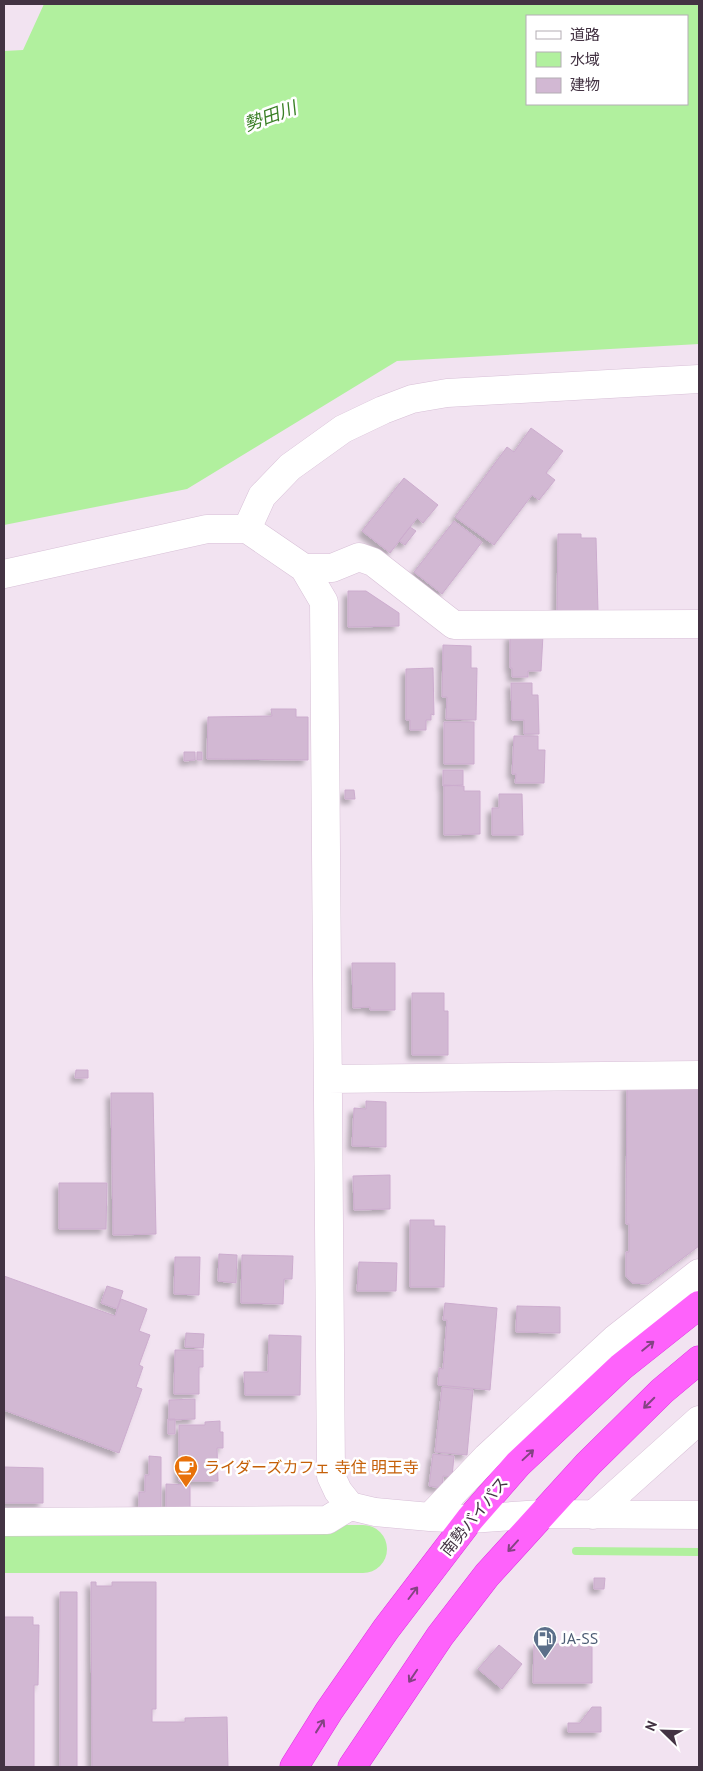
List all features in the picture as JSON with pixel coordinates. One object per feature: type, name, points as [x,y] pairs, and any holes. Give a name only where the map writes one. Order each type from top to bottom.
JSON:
[{"type":"highway","name":"南勢バイパス","points":[[294,1767],[329,1711],[386,1629],[470,1519],[518,1464],[621,1368],[699,1305]]},
{"type":"highway","points":[[352,1767],[440,1636],[487,1575],[588,1464],[662,1391],[699,1360]]},
{"type":"street","points":[[247,529],[262,496],[290,468],[344,429],[383,410],[412,399],[447,393],[699,379]]},
{"type":"street","points":[[4,574],[207,528],[247,529],[304,568],[324,602],[331,1476],[338,1491],[350,1506],[375,1512],[430,1517],[470,1519],[542,1514],[699,1515]]},
{"type":"street","points":[[304,568],[332,568],[359,557],[373,562],[454,626],[699,624]]},
{"type":"street","points":[[328,1079],[699,1075]]},
{"type":"street","points":[[430,1517],[487,1457],[615,1339],[699,1273]]},
{"type":"street","points":[[593,1514],[699,1420]]},
{"type":"street","points":[[4,1522],[327,1520],[350,1506]]},
{"type":"water","name":"勢田川","points":[[44,4],[699,4],[699,344],[397,361],[187,489],[4,525],[4,51],[23,50]]},
{"type":"building","points":[[531,428],[563,451],[546,473],[555,480],[539,500],[532,495],[494,545],[455,517],[507,447],[514,452]]},
{"type":"building","points":[[404,478],[438,505],[423,523],[417,518],[390,553],[362,531]]},
{"type":"building","points":[[454,521],[482,542],[442,594],[414,572]]},
{"type":"building","points":[[410,527],[416,531],[405,545],[399,541]]},
{"type":"building","points":[[558,534],[581,534],[581,538],[596,538],[598,611],[557,611]]},
{"type":"building","points":[[348,591],[366,591],[399,613],[399,626],[348,627]]},
{"type":"building","points":[[510,635],[543,635],[541,671],[528,671],[528,677],[512,677],[512,668],[510,668]]},
{"type":"building","points":[[443,645],[471,646],[471,668],[477,668],[476,720],[446,719],[447,697],[442,697]]},
{"type":"building","points":[[433,668],[434,715],[431,714],[431,720],[426,720],[426,730],[410,730],[410,720],[406,720],[406,669]]},
{"type":"building","points":[[511,683],[532,683],[532,695],[538,695],[539,734],[524,734],[524,720],[512,720]]},
{"type":"building","points":[[271,709],[296,709],[296,717],[308,717],[308,760],[207,759],[208,717],[272,716]]},
{"type":"building","points":[[444,722],[474,722],[474,764],[444,764]]},
{"type":"building","points":[[514,736],[538,736],[538,750],[545,750],[544,783],[515,783],[516,774],[512,774]]},
{"type":"building","points":[[184,752],[195,752],[195,760],[184,761]]},
{"type":"building","points":[[197,752],[202,752],[202,760],[197,760]]},
{"type":"building","points":[[443,770],[463,770],[463,785],[443,786]]},
{"type":"building","points":[[444,785],[464,786],[464,791],[480,791],[480,834],[444,835]]},
{"type":"building","points":[[345,790],[354,790],[355,799],[345,799]]},
{"type":"building","points":[[499,794],[522,794],[523,835],[492,835],[492,808],[499,808]]},
{"type":"building","points":[[352,963],[395,963],[395,1010],[370,1010],[370,1007],[353,1008]]},
{"type":"building","points":[[412,993],[444,993],[444,1011],[448,1011],[448,1055],[412,1055]]},
{"type":"building","points":[[76,1070],[88,1070],[88,1078],[75,1078]]},
{"type":"building","points":[[627,1085],[699,1085],[699,1246],[648,1284],[632,1283],[626,1276],[626,1252],[629,1252],[629,1224],[626,1224]]},
{"type":"building","points":[[111,1093],[153,1093],[156,1234],[113,1235]]},
{"type":"building","points":[[366,1101],[386,1102],[386,1147],[352,1146],[354,1108],[366,1109]]},
{"type":"building","points":[[390,1175],[390,1209],[354,1210],[353,1176]]},
{"type":"building","points":[[59,1183],[107,1183],[106,1229],[59,1229]]},
{"type":"building","points":[[410,1220],[434,1220],[434,1226],[445,1226],[444,1287],[410,1287]]},
{"type":"building","points":[[219,1254],[237,1255],[236,1283],[218,1281]]},
{"type":"building","points":[[242,1255],[293,1256],[292,1279],[284,1279],[283,1304],[241,1303]]},
{"type":"building","points":[[175,1257],[200,1257],[199,1295],[174,1294]]},
{"type":"building","points":[[359,1262],[397,1263],[396,1291],[357,1291]]},
{"type":"building","points":[[4,1276],[115,1316],[121,1299],[147,1309],[139,1331],[150,1335],[139,1365],[143,1367],[136,1387],[142,1389],[119,1453],[4,1410]]},
{"type":"building","points":[[107,1286],[123,1291],[117,1309],[101,1303]]},
{"type":"building","points":[[445,1303],[497,1308],[490,1390],[438,1385],[439,1368],[443,1369],[447,1320],[443,1320]]},
{"type":"building","points":[[517,1306],[560,1307],[560,1333],[516,1332]]},
{"type":"building","points":[[186,1333],[204,1334],[203,1348],[185,1347]]},
{"type":"building","points":[[269,1335],[301,1336],[300,1395],[245,1395],[244,1372],[268,1372]]},
{"type":"building","points":[[175,1350],[203,1350],[203,1367],[199,1367],[199,1394],[174,1394]]},
{"type":"building","points":[[442,1387],[473,1390],[467,1455],[435,1452]]},
{"type":"building","points":[[195,1399],[195,1419],[169,1420],[169,1400]]},
{"type":"building","points":[[168,1419],[175,1419],[175,1434],[168,1434]]},
{"type":"building","points":[[220,1421],[220,1432],[223,1432],[223,1448],[217,1448],[218,1481],[179,1481],[179,1425],[205,1425],[205,1422]]},
{"type":"building","points":[[433,1454],[454,1456],[452,1477],[443,1476],[442,1488],[429,1486]]},
{"type":"building","points":[[149,1456],[161,1457],[161,1507],[139,1507],[139,1492],[145,1492],[145,1475],[149,1475]]},
{"type":"building","points":[[4,1467],[43,1468],[43,1503],[4,1503]]},
{"type":"building","points":[[166,1484],[190,1485],[190,1509],[166,1509]]},
{"type":"building","points":[[594,1578],[605,1578],[604,1589],[594,1589]]},
{"type":"building","points":[[91,1582],[96,1582],[96,1586],[112,1586],[112,1582],[156,1582],[156,1709],[152,1709],[152,1722],[185,1722],[185,1718],[227,1717],[228,1767],[92,1767]]},
{"type":"building","points":[[60,1592],[77,1592],[77,1767],[60,1767]]},
{"type":"building","points":[[4,1617],[33,1617],[33,1625],[39,1625],[38,1685],[34,1685],[34,1767],[4,1767]]},
{"type":"building","points":[[534,1644],[592,1644],[592,1683],[533,1683]]},
{"type":"building","points":[[499,1645],[522,1664],[502,1689],[478,1669]]},
{"type":"building","points":[[592,1707],[601,1707],[601,1732],[568,1732],[568,1723],[580,1723]]},
{"type":"waterway","points":[[4,1549],[363,1549]]},
{"type":"waterway","points":[[576,1551],[699,1552]]},
{"type":"place","name":"ライダーズカフェ 寺住 明王寺","points":[[186,1488]]},
{"type":"place","name":"JA-SS","points":[[545,1659]]}]
